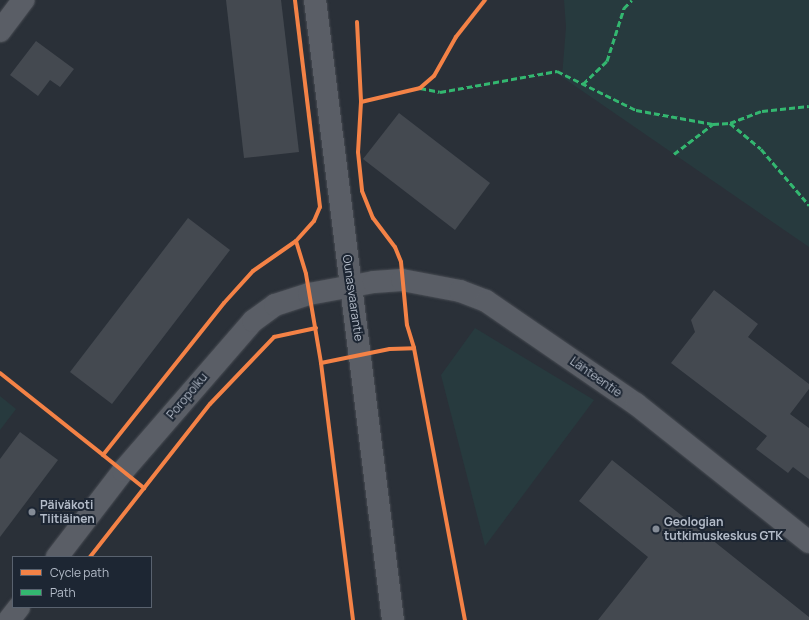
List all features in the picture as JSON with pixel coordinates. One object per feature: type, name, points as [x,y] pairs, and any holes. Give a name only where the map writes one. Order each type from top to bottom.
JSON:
[{"type":"street","points":[[0,30],[23,0]]},
{"type":"street","name":"Ounasvaarantie","points":[[316,0],[393,620]]},
{"type":"street","name":"Lähteentie","points":[[352,286],[402,280],[460,291],[486,302],[636,404],[809,542]]},
{"type":"street","name":"Poropolku","points":[[58,556],[123,471],[253,321],[276,305],[352,286]]},
{"type":"street","points":[[9,620],[18,608]]},
{"type":"green space","points":[[564,0],[809,0],[809,247],[562,77],[566,27]]},
{"type":"green space","points":[[475,328],[594,400],[485,546],[441,375]]},
{"type":"green space","points":[[0,396],[16,409],[0,430]]},
{"type":"building","points":[[226,0],[281,0],[299,152],[244,158]]},
{"type":"building","points":[[36,41],[74,69],[60,87],[50,80],[38,96],[10,75]]},
{"type":"building","points":[[399,113],[490,183],[455,230],[363,159]]},
{"type":"building","points":[[188,218],[230,250],[112,404],[70,372]]},
{"type":"building","points":[[714,290],[758,324],[748,337],[809,384],[809,389],[790,414],[809,428],[809,479],[793,467],[788,473],[756,449],[767,436],[671,363],[695,332],[691,320]]},
{"type":"building","points":[[20,432],[58,460],[0,537],[0,459]]},
{"type":"building","name":"Geologian tutkimuskeskus GTK","points":[[612,460],[809,617],[809,620],[598,620],[648,557],[579,501]]},
{"type":"marked path","points":[[583,84],[607,61],[624,8],[632,0]]},
{"type":"marked path","points":[[420,88],[440,92],[557,71],[636,110],[713,124]]},
{"type":"marked path","points":[[730,123],[762,111],[809,106]]},
{"type":"marked path","points":[[674,154],[713,124],[730,123],[761,149],[809,205]]},
{"type":"cycle path","points":[[0,373],[103,455],[224,303],[253,271],[296,241],[314,221],[320,207],[295,0]]},
{"type":"cycle path","points":[[361,102],[420,88],[434,76],[456,37],[485,0]]},
{"type":"cycle path","points":[[357,22],[361,102],[358,152],[362,191],[373,218],[395,247],[401,262],[407,325],[414,348]]},
{"type":"cycle path","points":[[296,241],[306,274],[321,363],[390,349],[414,348],[465,620]]},
{"type":"cycle path","points":[[91,556],[210,404],[274,337],[316,328]]},
{"type":"cycle path","points":[[321,363],[353,620]]},
{"type":"cycle path","points":[[103,455],[144,488]]},
{"type":"place","name":"Päiväkoti Tiitiäinen","points":[[32,512]]},
{"type":"place","name":"Geologian tutkimuskeskus GTK","points":[[656,529]]}]
